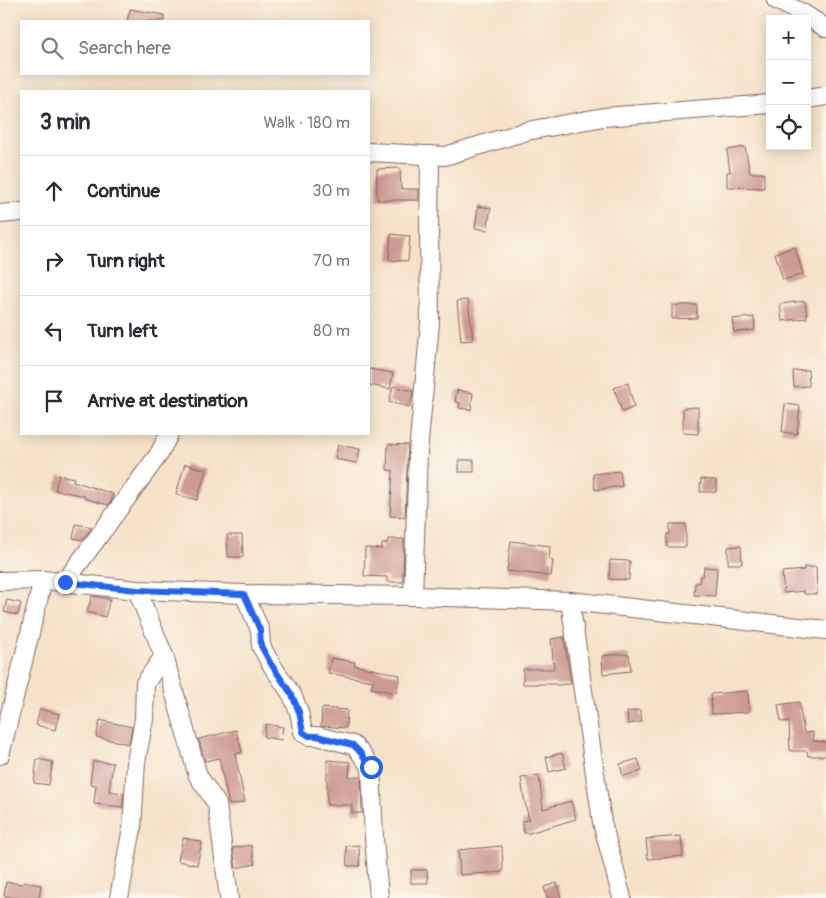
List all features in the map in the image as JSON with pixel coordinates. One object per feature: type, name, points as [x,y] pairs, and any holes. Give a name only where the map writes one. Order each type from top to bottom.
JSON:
[{"type":"street","points":[[776,0],[826,28]]},
{"type":"street","points":[[811,98],[826,96]]},
{"type":"street","points":[[370,152],[445,156],[527,131],[604,117],[766,104]]},
{"type":"street","points":[[413,596],[418,452],[430,323],[428,228],[430,155]]},
{"type":"street","points":[[0,214],[20,212]]},
{"type":"street","points":[[65,582],[159,454],[168,435]]},
{"type":"street","points":[[0,580],[43,580],[137,590],[244,594],[413,596],[570,601],[826,630]]},
{"type":"street","points":[[0,755],[43,580]]},
{"type":"street","points":[[137,590],[164,656],[198,776],[217,804],[229,898]]},
{"type":"street","points":[[244,594],[260,630],[261,646],[292,695],[299,712],[303,732],[309,736],[317,736],[353,745],[371,767],[379,898]]},
{"type":"street","points":[[570,601],[602,822],[622,898]]},
{"type":"street","points":[[119,898],[132,828],[136,762],[144,719],[145,683],[164,656]]},
{"type":"building","points":[[130,9],[164,15],[164,20],[127,20]]},
{"type":"building","points":[[745,147],[750,173],[764,173],[764,188],[727,187],[727,172],[730,172],[727,150]]},
{"type":"building","points":[[400,168],[401,189],[419,189],[419,200],[377,200],[377,169]]},
{"type":"building","points":[[478,206],[491,208],[487,230],[475,228]]},
{"type":"building","points":[[391,234],[410,236],[408,261],[389,260]]},
{"type":"building","points":[[795,247],[803,274],[783,280],[775,253]]},
{"type":"building","points":[[468,300],[473,340],[461,341],[457,301]]},
{"type":"building","points":[[805,301],[807,318],[782,321],[780,304]]},
{"type":"building","points":[[672,305],[697,305],[697,318],[672,319]]},
{"type":"building","points":[[754,317],[755,330],[734,332],[732,319]]},
{"type":"building","points":[[370,369],[393,373],[390,389],[370,385]]},
{"type":"building","points":[[808,370],[809,386],[794,387],[793,371]]},
{"type":"building","points":[[628,383],[634,407],[622,412],[614,388]]},
{"type":"building","points":[[393,386],[413,391],[410,407],[389,402]]},
{"type":"building","points":[[457,390],[473,393],[471,410],[459,408],[460,403],[455,402]]},
{"type":"building","points":[[785,404],[800,406],[797,434],[782,432]]},
{"type":"building","points":[[698,407],[698,434],[683,433],[683,408]]},
{"type":"building","points":[[388,444],[408,445],[405,517],[390,516],[393,470],[387,470]]},
{"type":"building","points":[[338,445],[360,449],[357,463],[335,459]]},
{"type":"building","points":[[459,460],[474,460],[474,472],[459,472]]},
{"type":"building","points":[[185,464],[206,470],[197,500],[176,494]]},
{"type":"building","points":[[620,471],[622,486],[595,490],[593,474]]},
{"type":"building","points":[[59,475],[74,478],[73,481],[113,494],[111,502],[108,505],[84,498],[85,496],[55,490]]},
{"type":"building","points":[[701,479],[716,480],[716,492],[700,492]]},
{"type":"building","points":[[76,524],[92,527],[82,540],[73,538]]},
{"type":"building","points":[[670,524],[686,524],[686,547],[667,547],[667,534],[670,534]]},
{"type":"building","points":[[227,535],[242,535],[243,557],[228,557]]},
{"type":"building","points":[[388,539],[404,539],[403,582],[387,582],[387,577],[364,576],[365,548],[382,549],[382,544],[388,543]]},
{"type":"building","points":[[511,541],[550,546],[549,560],[553,561],[551,576],[507,571]]},
{"type":"building","points":[[741,546],[742,564],[728,564],[728,547]]},
{"type":"building","points":[[610,560],[630,561],[629,580],[609,579]]},
{"type":"building","points":[[704,567],[717,568],[715,596],[694,595],[695,583],[699,583],[700,576],[703,576]]},
{"type":"building","points":[[804,567],[816,567],[817,594],[804,594],[804,591],[784,593],[782,572],[804,570]]},
{"type":"building","points":[[92,596],[110,599],[105,617],[87,612]]},
{"type":"building","points":[[7,600],[21,603],[18,615],[4,612]]},
{"type":"building","points":[[564,637],[571,684],[523,684],[523,669],[554,669],[551,639]]},
{"type":"building","points":[[629,655],[631,671],[603,674],[602,656]]},
{"type":"building","points":[[331,658],[355,662],[354,665],[400,675],[396,693],[371,688],[373,681],[328,673]]},
{"type":"building","points":[[748,691],[749,712],[712,714],[711,694]]},
{"type":"building","points":[[799,702],[804,733],[813,732],[813,741],[826,742],[826,756],[808,756],[807,751],[790,751],[789,721],[781,722],[778,705]]},
{"type":"building","points":[[322,708],[347,710],[346,728],[321,726]]},
{"type":"building","points":[[40,709],[59,714],[55,730],[36,725]]},
{"type":"building","points":[[640,710],[642,722],[628,724],[627,712]]},
{"type":"building","points":[[100,720],[132,727],[129,744],[96,737]]},
{"type":"building","points":[[266,724],[283,727],[281,740],[264,737]]},
{"type":"building","points":[[236,730],[242,752],[235,754],[245,802],[229,805],[219,758],[205,761],[199,739]]},
{"type":"building","points":[[562,753],[566,768],[549,772],[546,757]]},
{"type":"building","points":[[37,759],[53,762],[49,785],[34,783]]},
{"type":"building","points":[[638,759],[642,771],[623,776],[620,764]]},
{"type":"building","points":[[327,760],[350,762],[349,777],[361,777],[362,813],[352,813],[352,805],[327,805]]},
{"type":"building","points":[[93,761],[113,763],[109,791],[123,793],[123,807],[94,804],[96,785],[90,784]]},
{"type":"building","points":[[539,775],[543,809],[571,801],[576,819],[524,833],[522,821],[529,820],[521,778]]},
{"type":"building","points":[[681,836],[683,856],[648,859],[646,839]]},
{"type":"building","points":[[183,838],[202,842],[197,865],[178,861]]},
{"type":"building","points":[[251,845],[255,864],[236,868],[233,848]]},
{"type":"building","points":[[359,845],[360,866],[347,866],[346,846]]},
{"type":"building","points":[[502,846],[503,872],[460,875],[458,850]]},
{"type":"building","points":[[411,870],[427,870],[428,883],[411,883]]},
{"type":"building","points":[[6,882],[23,884],[24,882],[41,885],[39,898],[4,896]]},
{"type":"building","points":[[557,883],[561,898],[547,898],[544,887]]},
{"type":"route","points":[[65,582],[137,590],[244,594],[260,630],[261,646],[282,683],[292,695],[299,712],[303,732],[309,736],[317,736],[353,745],[371,767]]}]
